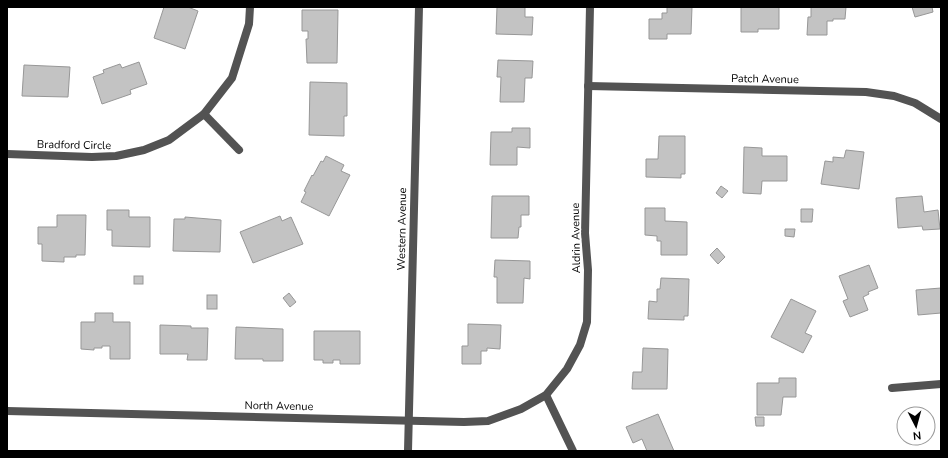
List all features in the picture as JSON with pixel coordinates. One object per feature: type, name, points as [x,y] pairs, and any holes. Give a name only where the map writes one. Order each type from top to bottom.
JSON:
[{"type":"street","name":"Bradford Circle","points":[[7,154],[92,157],[116,156],[144,150],[168,140],[203,115],[232,78],[248,24],[250,7]]},
{"type":"street","name":"Western Avenue","points":[[408,451],[419,7]]},
{"type":"street","name":"Aldrin Avenue","points":[[546,396],[566,369],[580,345],[587,322],[588,270],[585,233],[590,7]]},
{"type":"street","name":"Patch Avenue","points":[[588,86],[866,92],[894,96],[915,103],[940,115]]},
{"type":"street","points":[[203,115],[239,150]]},
{"type":"street","points":[[892,388],[941,384]]},
{"type":"street","points":[[546,396],[573,451]]},
{"type":"street","name":"North Avenue","points":[[7,411],[464,422],[488,421],[526,407],[546,396]]},
{"type":"building","points":[[164,7],[188,7],[198,11],[185,49],[154,38]]},
{"type":"building","points":[[497,7],[525,7],[525,17],[533,17],[532,35],[496,34]]},
{"type":"building","points":[[667,7],[692,7],[691,34],[667,34],[667,39],[649,39],[649,19],[662,19],[662,13],[667,13]]},
{"type":"building","points":[[741,7],[779,7],[779,29],[758,29],[758,32],[741,32]]},
{"type":"building","points":[[811,7],[846,7],[845,19],[833,19],[833,21],[827,21],[827,35],[807,35],[808,17],[811,17]]},
{"type":"building","points":[[912,7],[932,7],[933,12],[915,17]]},
{"type":"building","points":[[302,10],[338,10],[337,63],[307,63],[306,39],[308,39],[308,31],[302,31]]},
{"type":"building","points":[[498,60],[533,61],[532,78],[525,78],[524,102],[500,102],[501,77],[497,77]]},
{"type":"building","points":[[139,62],[147,84],[130,90],[131,94],[102,104],[93,77],[104,73],[103,70],[120,64],[122,68]]},
{"type":"building","points":[[24,65],[70,67],[68,97],[22,96]]},
{"type":"building","points":[[310,82],[347,83],[347,116],[344,116],[344,136],[309,135]]},
{"type":"building","points":[[512,128],[530,128],[530,148],[517,147],[517,165],[490,165],[491,132],[512,132]]},
{"type":"building","points":[[659,136],[685,136],[685,174],[681,174],[681,178],[646,177],[646,159],[658,159]]},
{"type":"building","points":[[744,147],[762,148],[762,156],[787,156],[787,181],[762,181],[761,194],[743,193]]},
{"type":"building","points":[[846,150],[864,152],[859,189],[821,184],[825,161],[833,162],[833,157],[844,158]]},
{"type":"building","points":[[326,156],[344,165],[341,171],[350,175],[329,216],[301,202],[306,192],[304,191],[312,175],[313,176],[321,161],[323,162]]},
{"type":"building","points":[[721,186],[728,191],[722,198],[716,193]]},
{"type":"building","points":[[492,196],[529,196],[529,215],[521,215],[521,227],[519,227],[518,238],[491,238]]},
{"type":"building","points":[[922,196],[924,212],[938,210],[940,229],[923,230],[922,226],[898,228],[896,198]]},
{"type":"building","points":[[645,208],[665,208],[665,221],[687,222],[687,255],[661,255],[661,241],[657,241],[657,236],[645,235]]},
{"type":"building","points":[[801,209],[813,209],[812,222],[801,222]]},
{"type":"building","points":[[107,210],[129,210],[129,217],[150,217],[150,247],[112,246],[112,230],[107,230]]},
{"type":"building","points":[[57,215],[86,215],[85,255],[64,257],[64,262],[42,261],[42,244],[38,244],[38,227],[57,227]]},
{"type":"building","points":[[280,216],[282,221],[291,217],[303,244],[253,263],[240,232]]},
{"type":"building","points":[[185,217],[221,220],[220,252],[173,251],[174,219],[185,219]]},
{"type":"building","points":[[785,229],[795,229],[794,237],[785,236]]},
{"type":"building","points":[[717,248],[725,257],[718,264],[710,255]]},
{"type":"building","points":[[495,260],[530,261],[530,279],[524,278],[523,303],[497,303],[497,277],[494,277]]},
{"type":"building","points":[[869,265],[878,288],[868,292],[869,294],[863,297],[868,310],[850,317],[843,301],[848,299],[839,276]]},
{"type":"building","points":[[134,276],[143,276],[143,284],[134,284]]},
{"type":"building","points":[[661,278],[689,279],[688,316],[684,316],[684,320],[648,319],[649,301],[657,302],[657,289],[660,289]]},
{"type":"building","points":[[941,288],[941,313],[918,315],[916,290]]},
{"type":"building","points":[[289,293],[296,302],[290,307],[283,298]]},
{"type":"building","points":[[207,295],[217,295],[217,309],[207,309]]},
{"type":"building","points":[[791,299],[816,311],[805,333],[812,336],[803,353],[771,337]]},
{"type":"building","points":[[95,313],[113,313],[113,322],[130,322],[130,359],[110,359],[110,346],[94,348],[94,350],[81,349],[81,322],[95,322]]},
{"type":"building","points":[[468,324],[501,325],[500,349],[487,348],[487,351],[481,351],[481,364],[462,364],[462,346],[468,346]]},
{"type":"building","points":[[160,325],[208,328],[207,360],[187,360],[188,354],[160,354]]},
{"type":"building","points":[[236,327],[283,329],[283,361],[235,359]]},
{"type":"building","points":[[314,331],[360,331],[360,364],[340,364],[340,360],[333,360],[333,363],[323,363],[323,360],[314,360]]},
{"type":"building","points":[[643,348],[668,349],[667,389],[632,389],[633,372],[642,372]]},
{"type":"building","points":[[779,378],[796,378],[796,397],[783,397],[781,415],[757,415],[757,383],[779,383]]},
{"type":"building","points":[[658,414],[674,451],[647,451],[642,439],[633,443],[626,427]]},
{"type":"building","points":[[755,417],[764,417],[764,426],[756,426]]}]
